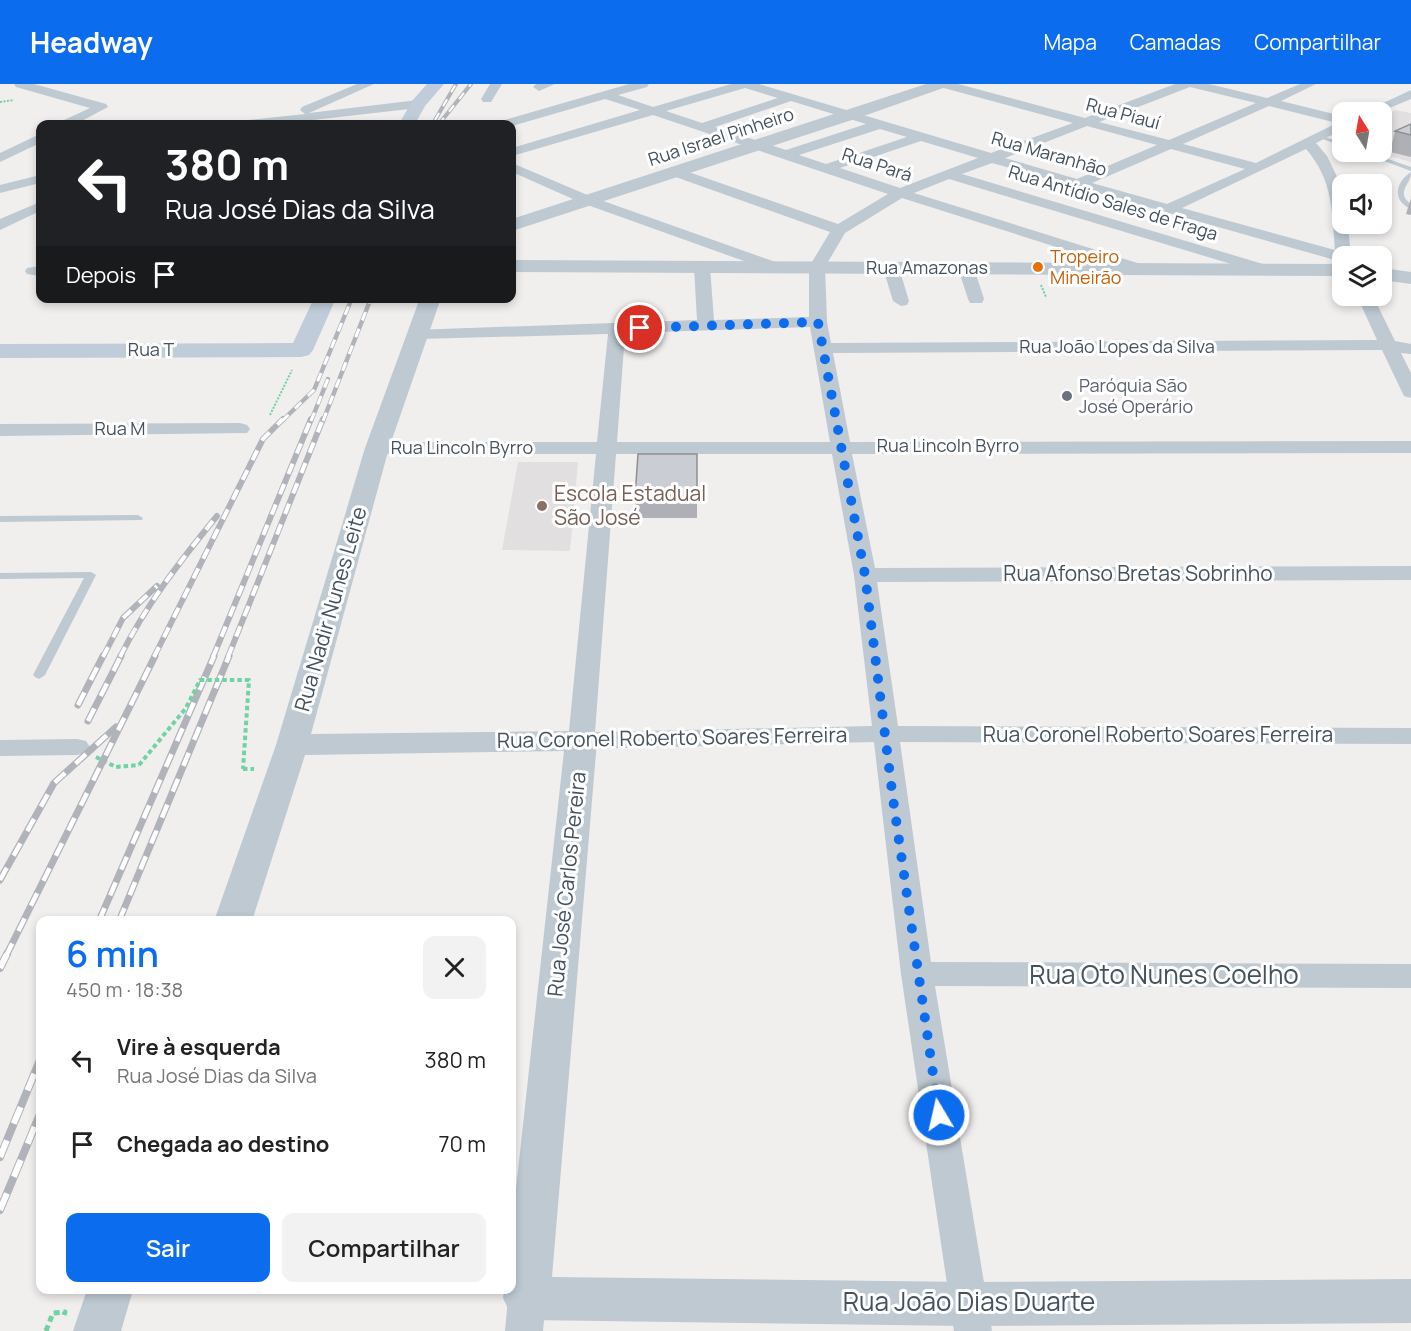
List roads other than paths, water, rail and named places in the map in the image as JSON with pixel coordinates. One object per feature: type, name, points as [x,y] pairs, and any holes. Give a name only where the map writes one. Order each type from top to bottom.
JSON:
[{"type":"main road","points":[[409,120],[418,104],[436,84]]},
{"type":"main road","name":"Rua T","points":[[0,351],[301,350],[323,303]]},
{"type":"street","points":[[20,84],[102,107],[75,120]]},
{"type":"street","points":[[283,120],[368,84]]},
{"type":"street","points":[[487,99],[496,84]]},
{"type":"street","points":[[516,120],[643,84]]},
{"type":"street","points":[[516,151],[745,84]]},
{"type":"street","name":"Rua Maranhão","points":[[745,84],[1078,183],[1332,254]]},
{"type":"street","name":"Rua Israel Pinheiro","points":[[516,224],[759,146],[942,84]]},
{"type":"street","name":"Rua Piauí","points":[[942,84],[1258,168]]},
{"type":"street","points":[[971,1317],[917,974],[865,575],[820,335],[817,267],[839,230],[900,194],[1186,84]]},
{"type":"street","points":[[1194,84],[1332,118]]},
{"type":"street","points":[[1078,183],[1310,84]]},
{"type":"street","name":"Rua Pará","points":[[603,94],[900,194],[1141,269]]},
{"type":"street","points":[[1392,102],[1411,94]]},
{"type":"street","points":[[702,127],[789,98]]},
{"type":"street","points":[[289,120],[418,104]]},
{"type":"street","points":[[785,155],[881,124]]},
{"type":"street","points":[[1170,208],[1258,168],[1332,130]]},
{"type":"street","points":[[824,169],[922,136]]},
{"type":"street","points":[[1313,139],[1338,193],[1342,246]]},
{"type":"street","points":[[0,158],[36,140]]},
{"type":"street","points":[[516,169],[587,200],[775,267]]},
{"type":"street","points":[[675,172],[839,230]]},
{"type":"street","name":"Rua Antídio Sales de Fraga","points":[[947,174],[1267,270]]},
{"type":"street","points":[[0,189],[36,180]]},
{"type":"street","points":[[0,225],[36,208]]},
{"type":"street","name":"Rua Amazonas","points":[[516,266],[1332,270]]},
{"type":"street","points":[[702,267],[706,326]]},
{"type":"street","points":[[891,268],[901,301]]},
{"type":"street","points":[[966,268],[976,299]]},
{"type":"street","points":[[1392,275],[1411,278]]},
{"type":"street","name":"Rua Nadir Nunes Leite","points":[[235,916],[292,745],[376,448],[428,303]]},
{"type":"street","points":[[1369,306],[1411,392]]},
{"type":"street","name":"Rua João Lopes da Silva","points":[[419,334],[706,326],[820,335],[1387,345],[1411,349]]},
{"type":"street","name":"Rua José Carlos Pereira","points":[[525,1314],[581,741],[617,328]]},
{"type":"street","name":"Rua M","points":[[0,430],[240,429]]},
{"type":"street","name":"Rua Lincoln Byrro","points":[[376,448],[1411,447]]},
{"type":"street","name":"Rua Afonso Bretas Sobrinho","points":[[865,575],[1411,573]]},
{"type":"street","name":"Rua Coronel Roberto Soares Ferreira","points":[[292,745],[884,734],[1411,736]]},
{"type":"street","points":[[0,748],[77,747]]},
{"type":"street","name":"Rua Oto Nunes Coelho","points":[[917,974],[1411,976]]},
{"type":"street","points":[[79,1326],[107,1294]]},
{"type":"street","name":"Rua João Dias Duarte","points":[[525,1314],[971,1317],[1411,1301]]},
{"type":"lane","points":[[1313,139],[1332,142]]},
{"type":"lane","points":[[1391,162],[1411,169]]},
{"type":"lane","points":[[1411,174],[1401,186],[1400,198],[1404,204],[1411,207]]},
{"type":"lane","points":[[0,519],[138,518]]},
{"type":"lane","points":[[0,576],[91,575],[39,675]]},
{"type":"railway","points":[[435,120],[456,84]]},
{"type":"railway","points":[[442,120],[471,84]]},
{"type":"railway","points":[[282,421],[314,390],[350,303]]},
{"type":"railway","points":[[323,421],[369,303]]},
{"type":"railway","points":[[311,421],[328,379]]},
{"type":"railway","points":[[154,657],[263,439],[283,419]]},
{"type":"railway","points":[[213,657],[311,419]]},
{"type":"railway","points":[[228,657],[323,419]]},
{"type":"railway","points":[[120,657],[164,584],[217,516]]},
{"type":"railway","points":[[103,657],[123,618],[157,586]]},
{"type":"railway","points":[[78,705],[103,656]]},
{"type":"railway","points":[[88,721],[121,656]]},
{"type":"railway","points":[[6,956],[155,656]]},
{"type":"railway","points":[[101,916],[214,656]]},
{"type":"railway","points":[[121,916],[229,656]]},
{"type":"railway","points":[[0,880],[54,783],[116,727]]},
{"type":"railway","points":[[0,968],[6,956]]},
{"type":"railway","points":[[0,1157],[36,1070]]},
{"type":"railway","points":[[0,1210],[36,1124]]},
{"type":"place","name":"Tropeiro Mineirão","points":[[1038,267]]},
{"type":"place","name":"Paróquia São José Operário","points":[[1067,396]]},
{"type":"place","name":"Escola Estadual São José","points":[[542,506]]}]
